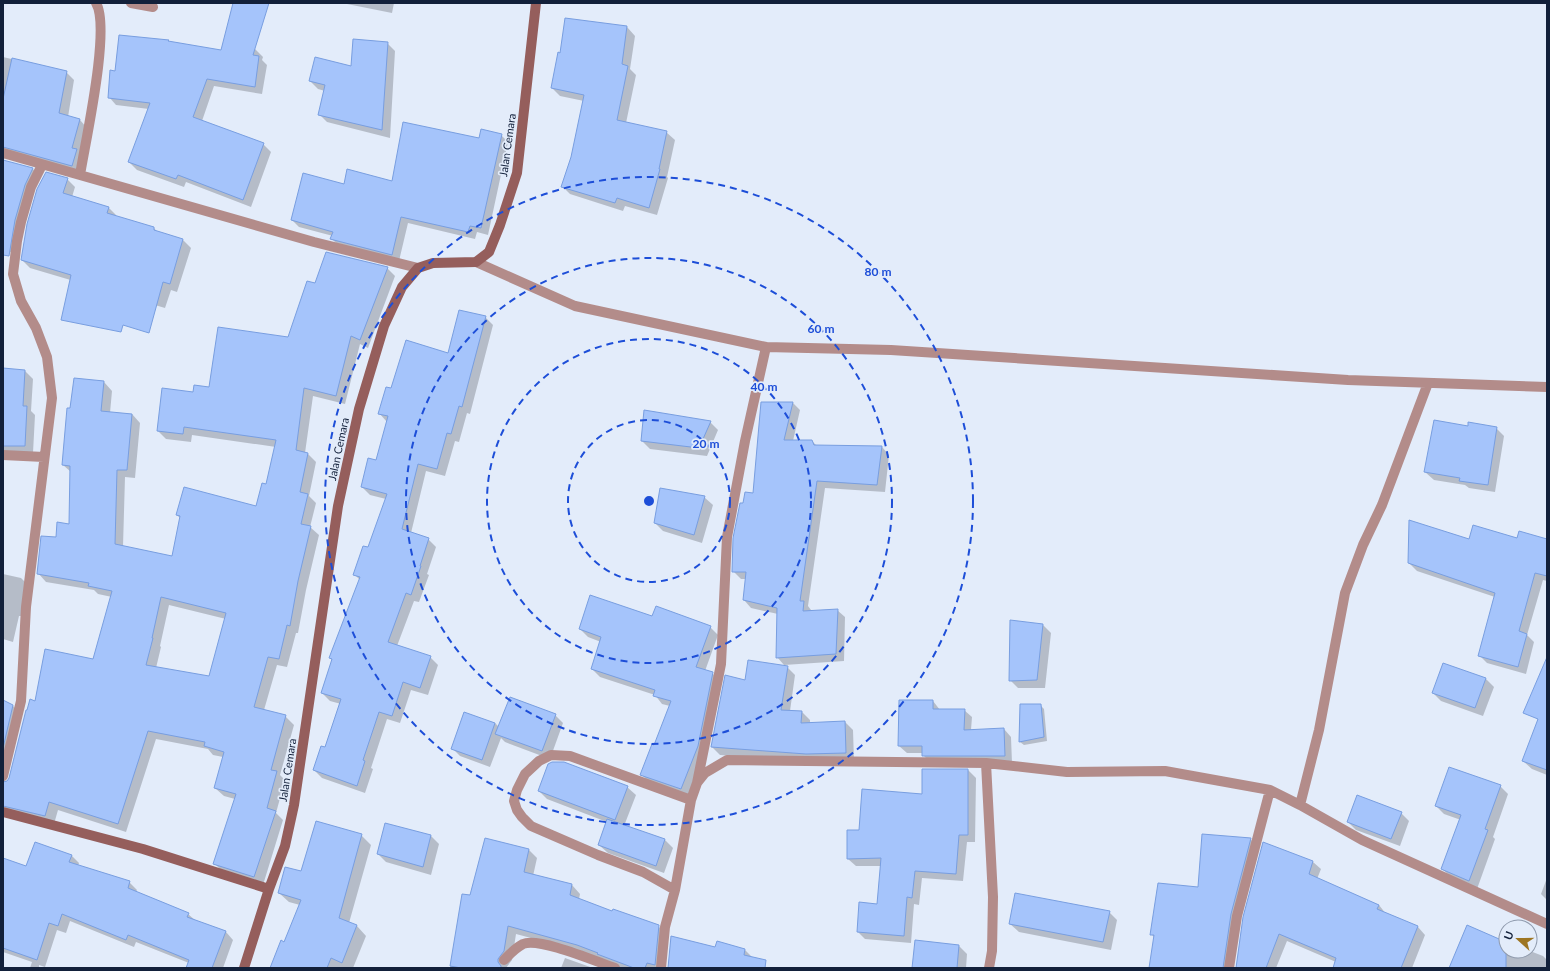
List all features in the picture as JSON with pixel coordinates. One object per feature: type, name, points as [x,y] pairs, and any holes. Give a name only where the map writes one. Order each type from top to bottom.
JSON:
[{"type":"street","points":[[80,175],[96,84],[101,39],[100,8],[96,3]]},
{"type":"street","points":[[131,3],[153,7]]},
{"type":"street","name":"Jalan Cemara","points":[[476,262],[489,252],[500,225],[517,173],[536,3]]},
{"type":"street","points":[[3,153],[306,240],[418,268],[433,263],[476,262],[575,306],[766,347],[891,350],[1428,383],[1547,387]]},
{"type":"street","points":[[3,776],[21,701],[26,607],[52,398],[47,356],[36,328],[21,301],[12,274],[16,241],[21,222],[31,187],[42,165]]},
{"type":"street","name":"Jalan Cemara","points":[[244,968],[269,889],[286,846],[294,805],[338,506],[359,409],[384,326],[402,287],[418,268]]},
{"type":"street","points":[[662,968],[665,927],[675,890],[691,800],[697,783],[721,664],[728,537],[745,441],[766,347]]},
{"type":"street","points":[[1300,805],[1318,730],[1345,593],[1363,545],[1382,505],[1428,383]]},
{"type":"street","points":[[3,454],[44,457]]},
{"type":"street","points":[[675,890],[643,872],[598,855],[531,826],[517,810],[514,801],[522,778],[525,774],[539,761],[551,756],[570,756],[691,800]]},
{"type":"street","points":[[697,783],[705,772],[727,760],[986,762],[1067,772],[1165,771],[1270,790],[1362,840],[1547,924]]},
{"type":"street","points":[[986,762],[993,897],[992,951],[989,968]]},
{"type":"street","points":[[1229,968],[1237,916],[1270,790]]},
{"type":"street","points":[[3,812],[144,849],[269,889]]},
{"type":"street","points":[[504,960],[524,944],[534,943],[552,946],[615,968]]},
{"type":"building","points":[[233,3],[269,3],[253,55],[259,56],[255,87],[207,79],[193,117],[264,143],[243,200],[178,175],[176,179],[128,162],[150,103],[108,98],[110,70],[115,71],[119,35],[169,40],[168,41],[221,50]]},
{"type":"building","points":[[565,18],[627,26],[622,64],[628,66],[617,120],[667,131],[660,169],[649,208],[617,198],[615,203],[561,187],[571,157],[584,95],[551,88],[558,52],[560,53]]},
{"type":"building","points":[[353,39],[388,42],[382,130],[318,115],[325,85],[309,81],[315,57],[351,66]]},
{"type":"building","points":[[12,58],[67,71],[59,113],[80,119],[72,148],[77,149],[72,166],[3,147],[3,99]]},
{"type":"building","points":[[403,122],[479,138],[481,129],[502,134],[481,228],[470,226],[468,232],[401,217],[392,255],[330,239],[333,232],[291,220],[303,173],[344,184],[347,169],[392,181]]},
{"type":"building","points":[[3,160],[33,168],[25,185],[15,220],[9,256],[3,255]]},
{"type":"building","points":[[46,172],[68,178],[63,193],[109,207],[107,213],[154,227],[154,230],[183,239],[170,284],[163,282],[149,333],[123,325],[121,332],[61,320],[71,275],[21,260],[27,224],[37,189]]},
{"type":"building","points":[[326,252],[388,267],[360,340],[351,336],[336,396],[304,388],[296,450],[308,453],[300,492],[308,494],[301,524],[311,526],[298,581],[290,626],[287,625],[279,659],[268,657],[254,707],[286,715],[271,770],[277,771],[267,808],[276,811],[254,877],[213,864],[236,794],[214,788],[224,752],[204,746],[205,742],[148,731],[118,824],[49,802],[45,816],[3,806],[3,782],[7,781],[9,778],[30,699],[35,701],[45,649],[93,659],[112,591],[88,586],[89,583],[37,574],[41,536],[56,537],[57,522],[69,524],[70,466],[62,465],[67,408],[70,408],[74,378],[104,381],[101,411],[132,414],[127,470],[117,470],[115,544],[172,556],[180,516],[176,515],[184,487],[256,506],[262,483],[266,484],[276,440],[184,427],[183,434],[157,431],[162,388],[193,392],[194,385],[209,387],[218,327],[288,337],[307,281],[315,283]],"holes":[[[161,597],[226,613],[209,676],[146,665]]]},
{"type":"building","points":[[459,310],[486,316],[462,407],[459,406],[451,434],[447,433],[437,469],[418,464],[402,529],[429,538],[411,595],[406,593],[388,642],[431,656],[420,688],[403,682],[392,716],[379,712],[363,760],[365,761],[357,786],[313,770],[321,746],[325,747],[341,699],[321,693],[332,659],[329,658],[360,577],[353,575],[363,546],[368,547],[387,494],[361,487],[368,458],[376,460],[388,416],[378,414],[386,387],[391,388],[406,340],[448,353]]},
{"type":"building","points":[[3,368],[25,370],[23,406],[27,406],[25,446],[3,446]]},
{"type":"building","points":[[761,402],[793,402],[784,440],[812,440],[814,445],[882,446],[877,485],[817,481],[800,601],[804,601],[803,611],[838,609],[836,654],[776,658],[777,608],[743,600],[746,572],[732,572],[733,538],[740,503],[743,503],[745,492],[753,493]]},
{"type":"building","points":[[644,410],[711,421],[699,448],[641,441]]},
{"type":"building","points":[[1434,420],[1468,426],[1468,422],[1497,427],[1488,485],[1459,481],[1460,478],[1424,472]]},
{"type":"building","points":[[660,488],[705,496],[694,535],[654,523]]},
{"type":"building","points":[[1409,520],[1469,539],[1473,525],[1517,538],[1519,531],[1547,539],[1547,576],[1535,573],[1519,631],[1527,634],[1518,667],[1478,656],[1495,593],[1408,563]]},
{"type":"building","points":[[590,595],[652,616],[656,606],[711,626],[696,667],[713,672],[698,746],[681,789],[640,775],[652,744],[654,745],[671,701],[653,696],[655,690],[591,669],[601,637],[579,629]]},
{"type":"building","points":[[1010,620],[1043,624],[1037,680],[1009,681]]},
{"type":"building","points":[[1547,657],[1547,770],[1522,761],[1538,719],[1523,713]]},
{"type":"building","points":[[748,660],[788,666],[781,710],[802,711],[801,723],[845,721],[846,753],[806,754],[711,747],[725,675],[745,680]]},
{"type":"building","points":[[1443,663],[1486,678],[1475,708],[1432,693]]},
{"type":"building","points":[[510,697],[556,714],[542,751],[495,734]]},
{"type":"building","points":[[3,700],[13,705],[3,748]]},
{"type":"building","points":[[899,700],[933,700],[933,709],[965,709],[964,730],[1004,728],[1005,756],[922,756],[922,746],[898,746]]},
{"type":"building","points":[[1020,704],[1041,704],[1044,737],[1019,742]]},
{"type":"building","points":[[464,712],[495,723],[482,760],[451,749]]},
{"type":"building","points":[[552,762],[564,762],[628,786],[615,820],[538,791],[548,764]]},
{"type":"building","points":[[1449,767],[1501,785],[1485,829],[1488,830],[1469,881],[1441,869],[1461,815],[1435,806]]},
{"type":"building","points":[[922,769],[968,769],[968,835],[959,835],[956,874],[915,871],[912,898],[907,897],[904,936],[857,932],[859,902],[877,904],[881,858],[847,859],[847,830],[859,830],[862,789],[922,794]]},
{"type":"building","points":[[1357,795],[1402,812],[1391,839],[1347,822]]},
{"type":"building","points":[[607,819],[665,839],[656,866],[598,845]]},
{"type":"building","points":[[316,821],[362,834],[339,918],[357,925],[342,963],[331,958],[327,968],[270,968],[281,940],[284,942],[301,900],[278,893],[285,867],[301,871]]},
{"type":"building","points":[[385,823],[431,835],[423,867],[377,854]]},
{"type":"building","points":[[1202,834],[1251,838],[1231,914],[1223,968],[1149,968],[1154,935],[1150,935],[1158,883],[1198,887]]},
{"type":"building","points":[[485,838],[529,849],[524,872],[572,884],[570,895],[612,911],[613,909],[659,925],[655,965],[647,963],[645,968],[634,968],[577,945],[508,926],[504,951],[498,959],[501,968],[461,968],[450,966],[462,894],[470,895]]},
{"type":"building","points":[[35,842],[72,855],[69,862],[130,881],[128,888],[189,913],[187,917],[226,931],[212,968],[186,968],[189,960],[128,935],[126,940],[62,914],[58,926],[49,923],[37,960],[3,948],[3,858],[26,866]]},
{"type":"building","points":[[1263,842],[1313,861],[1309,874],[1379,905],[1377,909],[1418,926],[1401,968],[1333,968],[1336,958],[1279,934],[1266,968],[1236,968],[1243,917]]},
{"type":"building","points":[[1015,893],[1110,911],[1103,942],[1009,924]]},
{"type":"building","points":[[1467,925],[1498,939],[1498,959],[1506,959],[1506,968],[1449,968]]},
{"type":"building","points":[[671,936],[715,947],[717,941],[745,949],[744,955],[766,960],[765,968],[668,968]]},
{"type":"building","points":[[915,940],[959,945],[957,968],[912,968]]}]
